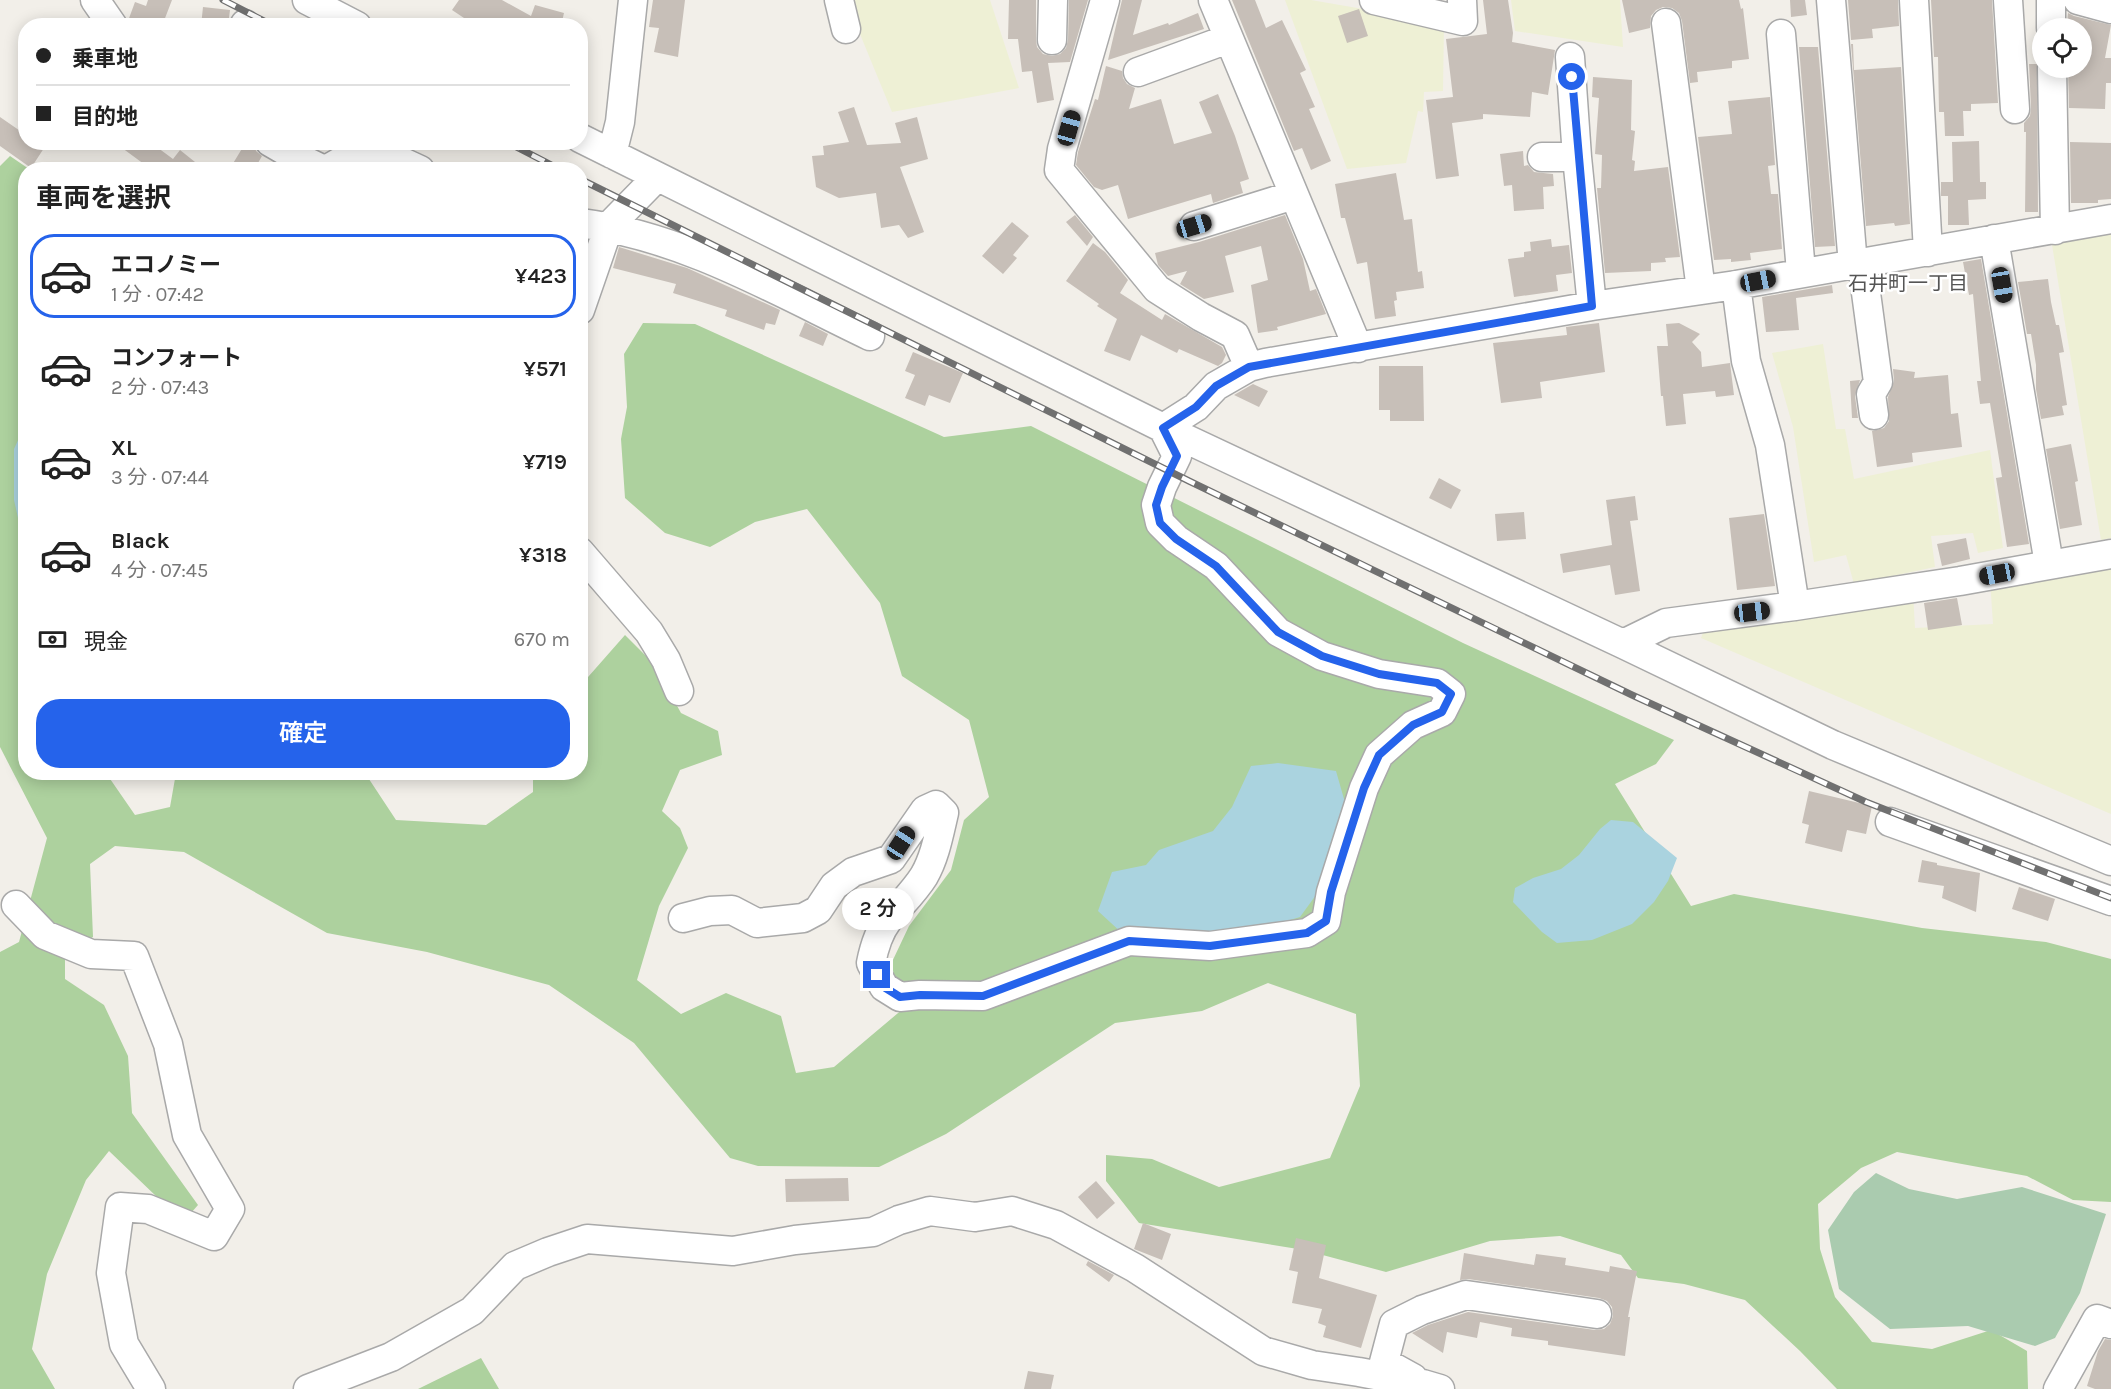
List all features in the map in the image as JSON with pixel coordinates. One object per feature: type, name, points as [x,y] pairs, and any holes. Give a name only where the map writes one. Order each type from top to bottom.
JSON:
[{"type":"street","points":[[95,0],[107,18]]},
{"type":"street","points":[[307,0],[342,18]]},
{"type":"street","points":[[612,154],[620,122],[633,0]]},
{"type":"street","points":[[839,0],[846,28]]},
{"type":"street","points":[[1052,40],[1053,0]]},
{"type":"street","points":[[1105,0],[1062,149],[1059,170],[1157,289],[1235,335],[1249,367]]},
{"type":"street","points":[[1213,0],[1358,348]]},
{"type":"street","points":[[1380,1],[1463,21],[1462,0]]},
{"type":"street","points":[[1831,0],[1858,264],[1878,382],[1871,394],[1874,415]]},
{"type":"street","points":[[1914,0],[1928,252]]},
{"type":"street","points":[[2008,0],[2015,110]]},
{"type":"street","points":[[2051,0],[2051,18]]},
{"type":"street","points":[[1666,23],[1701,290]]},
{"type":"street","points":[[1781,34],[1801,272]]},
{"type":"street","points":[[1138,72],[1228,39]]},
{"type":"street","points":[[1570,57],[1577,158],[1592,306]]},
{"type":"street","points":[[2052,78],[2055,230]]},
{"type":"street","points":[[588,142],[1163,428],[1833,745],[2111,861]]},
{"type":"street","points":[[339,162],[359,151],[379,151],[403,162]]},
{"type":"street","points":[[279,155],[300,162]]},
{"type":"street","points":[[1542,157],[1577,158]]},
{"type":"street","points":[[588,287],[609,226],[657,177]]},
{"type":"street","points":[[1194,226],[1294,195]]},
{"type":"street","points":[[1163,428],[1196,407],[1216,386],[1249,367],[1592,306],[1737,285],[2111,219]]},
{"type":"street","points":[[588,224],[609,226],[686,250],[870,336]]},
{"type":"street","points":[[1994,239],[2049,564]]},
{"type":"street","points":[[1737,285],[1746,361],[1770,445],[1795,606]]},
{"type":"street","points":[[683,918],[710,911],[732,910],[757,923],[803,918],[818,910],[834,886],[853,872],[891,859],[926,810],[936,805],[944,813],[934,853],[925,874],[887,921],[875,943],[871,963],[884,987],[900,997],[983,996],[1129,941],[1210,946],[1307,933],[1326,921],[1331,892],[1364,788],[1379,755],[1413,725],[1442,712],[1451,694],[1437,683],[1379,674],[1322,656],[1278,632],[1216,566],[1176,539],[1160,523],[1156,505],[1177,456],[1163,428]]},
{"type":"street","points":[[1623,644],[1666,622],[1795,606],[1960,581],[2111,554]]},
{"type":"street","points":[[588,561],[649,632],[666,660],[679,691]]},
{"type":"street","points":[[1890,822],[2111,901]]},
{"type":"street","points":[[16,905],[45,935],[91,954],[134,956],[168,1044],[187,1136],[230,1209],[214,1236],[148,1209],[120,1207],[111,1273],[124,1344],[150,1389]]},
{"type":"street","points":[[308,1389],[391,1357],[472,1311],[515,1266],[587,1239],[733,1251],[795,1240],[873,1232],[899,1220],[930,1211],[975,1217],[1012,1211],[1056,1225],[1135,1268],[1263,1351],[1312,1365],[1432,1386]]},
{"type":"street","points":[[1432,1386],[1384,1362],[1394,1324],[1422,1310],[1466,1295],[1597,1314]]},
{"type":"street","points":[[2058,1389],[2097,1319],[2111,1324]]},
{"type":"green space","points":[[846,0],[990,0],[1019,88],[892,112]]},
{"type":"green space","points":[[1285,0],[1311,0],[1444,23],[1443,91],[1424,92],[1423,112],[1418,111],[1406,163],[1347,169]]},
{"type":"green space","points":[[1511,0],[1620,0],[1623,47],[1515,31]]},
{"type":"green space","points":[[10,156],[19,162],[18,780],[111,780],[135,815],[170,807],[175,780],[370,780],[396,820],[486,825],[533,792],[533,780],[588,780],[588,677],[625,635],[654,664],[681,713],[718,731],[722,755],[680,770],[662,811],[680,828],[688,848],[659,906],[637,980],[681,1014],[726,993],[781,1016],[796,1073],[834,1067],[904,1008],[891,964],[909,926],[951,870],[964,820],[989,797],[969,720],[902,676],[880,603],[807,509],[755,522],[710,547],[665,533],[625,498],[621,439],[627,407],[624,354],[643,323],[695,324],[944,437],[1031,426],[1463,643],[1674,740],[1656,764],[1615,784],[1691,906],[1734,894],[1922,928],[2046,942],[2111,959],[2111,1202],[2073,1200],[2027,1176],[1897,1152],[1861,1168],[1818,1204],[1820,1249],[1835,1297],[1872,1342],[1932,1349],[1991,1330],[2027,1351],[2028,1389],[1837,1389],[1745,1300],[1684,1284],[1638,1278],[1621,1255],[1560,1236],[1490,1241],[1386,1272],[1304,1250],[1139,1223],[1106,1181],[1106,1155],[1152,1159],[1219,1187],[1330,1158],[1360,1086],[1356,1014],[1268,983],[1202,1011],[1115,1023],[946,1134],[879,1167],[758,1166],[730,1158],[634,1043],[549,985],[427,952],[327,933],[184,852],[115,846],[90,864],[93,937],[65,953],[65,979],[104,1005],[128,1056],[132,1113],[198,1205],[183,1222],[109,1151],[86,1180],[47,1274],[32,1349],[55,1389],[0,1389],[0,952],[19,942],[47,838],[0,747],[0,166]]},
{"type":"green space","points":[[2111,226],[2111,538],[2101,540],[2051,239]]},
{"type":"green space","points":[[1823,344],[1836,429],[1845,429],[1854,479],[1990,450],[2003,548],[1978,553],[1973,533],[1931,536],[1935,567],[1854,584],[1846,555],[1814,562],[1793,427],[1772,353]]},
{"type":"green space","points":[[2111,558],[2111,814],[1701,638],[1707,622],[1913,592],[1915,628],[1993,624],[1990,580]]},
{"type":"green space","points":[[1876,1173],[1909,1189],[1957,1199],[2022,1187],[2106,1214],[2080,1293],[2055,1338],[2035,1346],[1968,1326],[1890,1329],[1839,1289],[1828,1230],[1854,1192]]},
{"type":"green space","points":[[481,1358],[499,1389],[418,1389]]},
{"type":"water","points":[[18,440],[18,518],[14,500],[14,449]]},
{"type":"water","points":[[1278,763],[1336,771],[1346,806],[1316,895],[1300,917],[1267,927],[1203,933],[1123,934],[1098,911],[1112,872],[1146,865],[1159,850],[1213,831],[1232,807],[1251,766]]},
{"type":"water","points":[[1611,820],[1633,822],[1677,858],[1668,881],[1654,902],[1632,924],[1592,940],[1557,943],[1542,932],[1513,902],[1515,888],[1533,878],[1561,869],[1579,855],[1600,829]]},
{"type":"building","points":[[148,0],[172,0],[165,18],[129,18],[135,2],[146,6]]},
{"type":"building","points":[[459,0],[502,0],[531,16],[535,5],[564,13],[563,18],[464,18],[452,10]]},
{"type":"building","points":[[653,0],[685,0],[678,57],[654,52],[659,28],[649,27]]},
{"type":"building","points":[[1009,0],[1036,0],[1037,47],[1043,54],[1052,56],[1060,54],[1066,48],[1069,0],[1088,0],[1070,62],[1048,63],[1054,100],[1037,103],[1032,71],[1022,72],[1018,39],[1008,39]]},
{"type":"building","points":[[1122,0],[1142,0],[1133,35],[1168,23],[1169,25],[1198,13],[1204,29],[1108,60]]},
{"type":"building","points":[[1232,0],[1255,0],[1266,28],[1282,20],[1306,70],[1300,73],[1315,107],[1309,109],[1331,161],[1311,170],[1302,148],[1294,151]]},
{"type":"building","points":[[1483,0],[1508,0],[1513,33],[1512,42],[1555,50],[1548,95],[1532,92],[1530,117],[1483,114],[1483,119],[1452,123],[1459,176],[1436,179],[1426,100],[1453,97],[1446,39],[1487,34]]},
{"type":"building","points":[[1622,0],[1739,0],[1741,9],[1743,8],[1749,59],[1732,61],[1732,68],[1697,72],[1698,82],[1690,83],[1679,13],[1672,8],[1663,7],[1651,16],[1650,28],[1629,33]]},
{"type":"building","points":[[1790,0],[1805,0],[1807,15],[1791,17]]},
{"type":"building","points":[[1848,0],[1898,0],[1899,26],[1872,29],[1873,38],[1851,40]]},
{"type":"building","points":[[1931,0],[1992,0],[1998,103],[1971,104],[1971,111],[1963,111],[1964,136],[1945,136],[1944,112],[1939,112],[1938,57],[1934,57]]},
{"type":"building","points":[[203,7],[230,10],[229,18],[202,18]]},
{"type":"building","points":[[1359,9],[1368,36],[1347,43],[1338,16]]},
{"type":"building","points":[[2068,13],[2082,18],[2068,18]]},
{"type":"building","points":[[2092,20],[2111,25],[2105,58],[2111,58],[2111,83],[2106,83],[2105,109],[2069,108],[2068,78],[2092,78]]},
{"type":"building","points":[[1851,44],[1853,44],[1854,70],[1901,67],[1910,224],[1866,226]]},
{"type":"building","points":[[1799,47],[1818,47],[1835,246],[1815,247]]},
{"type":"building","points":[[2029,64],[2032,64],[2032,78],[2037,78],[2038,212],[2025,212],[2026,132],[2024,132],[2024,123],[2030,116]]},
{"type":"building","points":[[1106,66],[1122,71],[1127,84],[1135,88],[1129,109],[1161,99],[1174,144],[1212,133],[1199,102],[1218,94],[1249,179],[1240,182],[1243,193],[1213,203],[1211,194],[1128,219],[1118,185],[1102,190],[1094,187],[1076,165],[1095,99],[1098,100]]},
{"type":"building","points":[[1593,77],[1632,80],[1631,130],[1635,131],[1632,160],[1635,161],[1634,171],[1668,167],[1680,257],[1665,258],[1666,262],[1651,263],[1651,271],[1605,273],[1597,188],[1601,188],[1602,155],[1595,154],[1599,98],[1592,97]]},
{"type":"building","points":[[1770,97],[1775,165],[1768,166],[1771,194],[1778,194],[1782,249],[1750,253],[1751,260],[1731,262],[1731,259],[1714,260],[1698,137],[1732,134],[1728,101]]},
{"type":"building","points":[[854,107],[867,145],[901,143],[895,123],[917,117],[928,159],[900,167],[924,232],[908,238],[899,225],[881,228],[876,193],[839,198],[816,187],[812,156],[824,155],[823,146],[849,142],[838,112]]},
{"type":"building","points":[[0,117],[18,129],[18,150],[43,150],[35,162],[23,162],[0,146]]},
{"type":"building","points":[[1979,141],[1980,182],[1986,182],[1986,199],[1968,200],[1969,225],[1948,225],[1948,196],[1941,196],[1941,182],[1953,182],[1952,142]]},
{"type":"building","points":[[2070,142],[2111,143],[2111,199],[2098,200],[2098,203],[2071,203]]},
{"type":"building","points":[[125,150],[161,150],[173,159],[180,150],[195,162],[141,162]]},
{"type":"building","points":[[241,150],[256,150],[262,156],[259,162],[234,162]]},
{"type":"building","points":[[1523,151],[1524,166],[1528,165],[1534,172],[1553,174],[1554,186],[1543,187],[1544,209],[1514,211],[1512,185],[1504,186],[1500,154]]},
{"type":"building","points":[[1396,173],[1404,220],[1412,219],[1418,272],[1422,271],[1424,288],[1396,292],[1397,300],[1394,301],[1396,316],[1375,319],[1367,262],[1357,264],[1345,218],[1341,218],[1335,184]]},
{"type":"building","points":[[1075,215],[1093,237],[1087,246],[1066,222]]},
{"type":"building","points":[[1285,215],[1303,259],[1310,291],[1316,289],[1326,314],[1277,327],[1278,330],[1258,333],[1251,285],[1268,280],[1261,246],[1225,256],[1234,292],[1204,299],[1180,284],[1187,271],[1168,276],[1158,265],[1155,253]]},
{"type":"building","points":[[1012,222],[1029,236],[1013,255],[1017,258],[1003,274],[982,256]]},
{"type":"building","points":[[1551,239],[1552,247],[1569,245],[1572,273],[1556,275],[1558,291],[1514,297],[1508,259],[1524,257],[1524,252],[1531,251],[1530,242]]},
{"type":"building","points":[[1093,243],[1105,252],[1128,280],[1120,293],[1162,320],[1165,314],[1222,347],[1226,355],[1222,363],[1218,366],[1179,349],[1177,353],[1141,335],[1130,361],[1104,351],[1117,319],[1066,281]]},
{"type":"building","points":[[619,247],[687,268],[780,310],[775,325],[766,323],[764,330],[725,316],[727,310],[673,293],[676,284],[613,268]]},
{"type":"building","points":[[1981,259],[2029,544],[2007,547],[1996,478],[2002,477],[1990,403],[1980,404],[1977,381],[1981,381],[1973,294],[1969,295],[1963,262]]},
{"type":"building","points":[[2048,279],[2056,325],[2059,325],[2064,352],[2059,353],[2067,405],[2062,406],[2064,415],[2041,419],[2031,334],[2027,334],[2018,282]]},
{"type":"building","points":[[1832,285],[1833,293],[1796,298],[1799,330],[1766,332],[1762,297]]},
{"type":"building","points":[[805,322],[828,334],[823,346],[799,336]]},
{"type":"building","points":[[1599,323],[1605,372],[1540,382],[1542,398],[1501,403],[1493,343],[1567,335],[1566,327]]},
{"type":"building","points":[[1679,323],[1700,334],[1692,342],[1701,352],[1702,367],[1730,363],[1734,395],[1716,397],[1715,391],[1683,394],[1686,424],[1666,426],[1657,346],[1668,346],[1666,324]]},
{"type":"building","points":[[913,352],[963,373],[950,403],[929,395],[925,406],[905,398],[915,375],[905,371]]},
{"type":"building","points":[[1379,366],[1423,366],[1424,421],[1390,421],[1390,410],[1379,410]]},
{"type":"building","points":[[1893,369],[1915,372],[1914,378],[1948,375],[1951,414],[1958,413],[1962,447],[1912,453],[1913,462],[1877,467],[1872,431],[1884,428],[1889,421],[1888,397],[1894,381]]},
{"type":"building","points":[[1860,380],[1855,396],[1858,418],[1852,418],[1850,381]]},
{"type":"building","points":[[1253,384],[1268,391],[1259,407],[1234,395]]},
{"type":"building","points":[[2071,444],[2078,481],[2075,482],[2082,525],[2060,529],[2046,449]]},
{"type":"building","points":[[1439,478],[1461,490],[1451,509],[1429,498]]},
{"type":"building","points":[[1635,496],[1638,520],[1630,521],[1640,591],[1615,595],[1610,565],[1563,573],[1560,554],[1612,545],[1606,500]]},
{"type":"building","points":[[1524,512],[1526,539],[1497,541],[1495,514]]},
{"type":"building","points":[[1764,514],[1775,586],[1737,590],[1729,518]]},
{"type":"building","points":[[1966,538],[1970,559],[1942,566],[1937,544]]},
{"type":"building","points":[[1957,598],[1962,625],[1928,630],[1924,603]]},
{"type":"building","points":[[1809,791],[1872,806],[1866,834],[1847,830],[1842,852],[1805,843],[1809,825],[1802,823]]},
{"type":"building","points":[[1922,860],[1980,873],[1976,912],[1942,898],[1944,886],[1918,882]]},
{"type":"building","points":[[2019,887],[2055,899],[2048,921],[2012,909]]},
{"type":"building","points":[[848,1178],[849,1201],[786,1202],[785,1179]]},
{"type":"building","points":[[1096,1181],[1115,1203],[1097,1219],[1078,1197]]},
{"type":"building","points":[[1143,1223],[1171,1234],[1162,1260],[1134,1249]]},
{"type":"building","points":[[1296,1238],[1326,1245],[1319,1278],[1377,1295],[1361,1348],[1323,1337],[1326,1326],[1318,1323],[1322,1309],[1292,1303],[1298,1272],[1289,1270]]},
{"type":"building","points":[[1464,1253],[1534,1265],[1536,1254],[1566,1258],[1565,1265],[1609,1272],[1610,1266],[1637,1271],[1628,1317],[1630,1317],[1625,1356],[1548,1345],[1548,1341],[1511,1336],[1512,1328],[1480,1322],[1477,1338],[1447,1332],[1443,1353],[1412,1333],[1428,1325],[1468,1312],[1595,1330],[1604,1329],[1610,1324],[1613,1316],[1612,1307],[1607,1301],[1599,1298],[1468,1279],[1460,1280]]},
{"type":"building","points":[[1088,1261],[1114,1275],[1109,1282],[1086,1265]]},
{"type":"building","points":[[2105,1339],[2111,1340],[2111,1389],[2095,1389],[2087,1386],[2098,1351]]},
{"type":"building","points":[[1028,1371],[1054,1375],[1051,1389],[1024,1389]]},
{"type":"railway","points":[[223,0],[258,18]]},
{"type":"railway","points":[[522,150],[546,162]]},
{"type":"railway","points":[[588,183],[1189,481],[1632,695],[1866,802],[2111,898]]},
{"type":"district","name":"石井町一丁目","points":[[1908,283]]},
{"type":"route","points":[[877,975],[884,987],[900,997],[983,996],[1129,941],[1210,946],[1307,933],[1326,921],[1331,892],[1364,788],[1379,755],[1413,725],[1442,712],[1451,694],[1437,683],[1379,674],[1322,656],[1278,632],[1216,566],[1176,539],[1160,523],[1156,505],[1177,456],[1163,428],[1196,407],[1216,386],[1249,367],[1592,306],[1577,158],[1572,77]]}]
